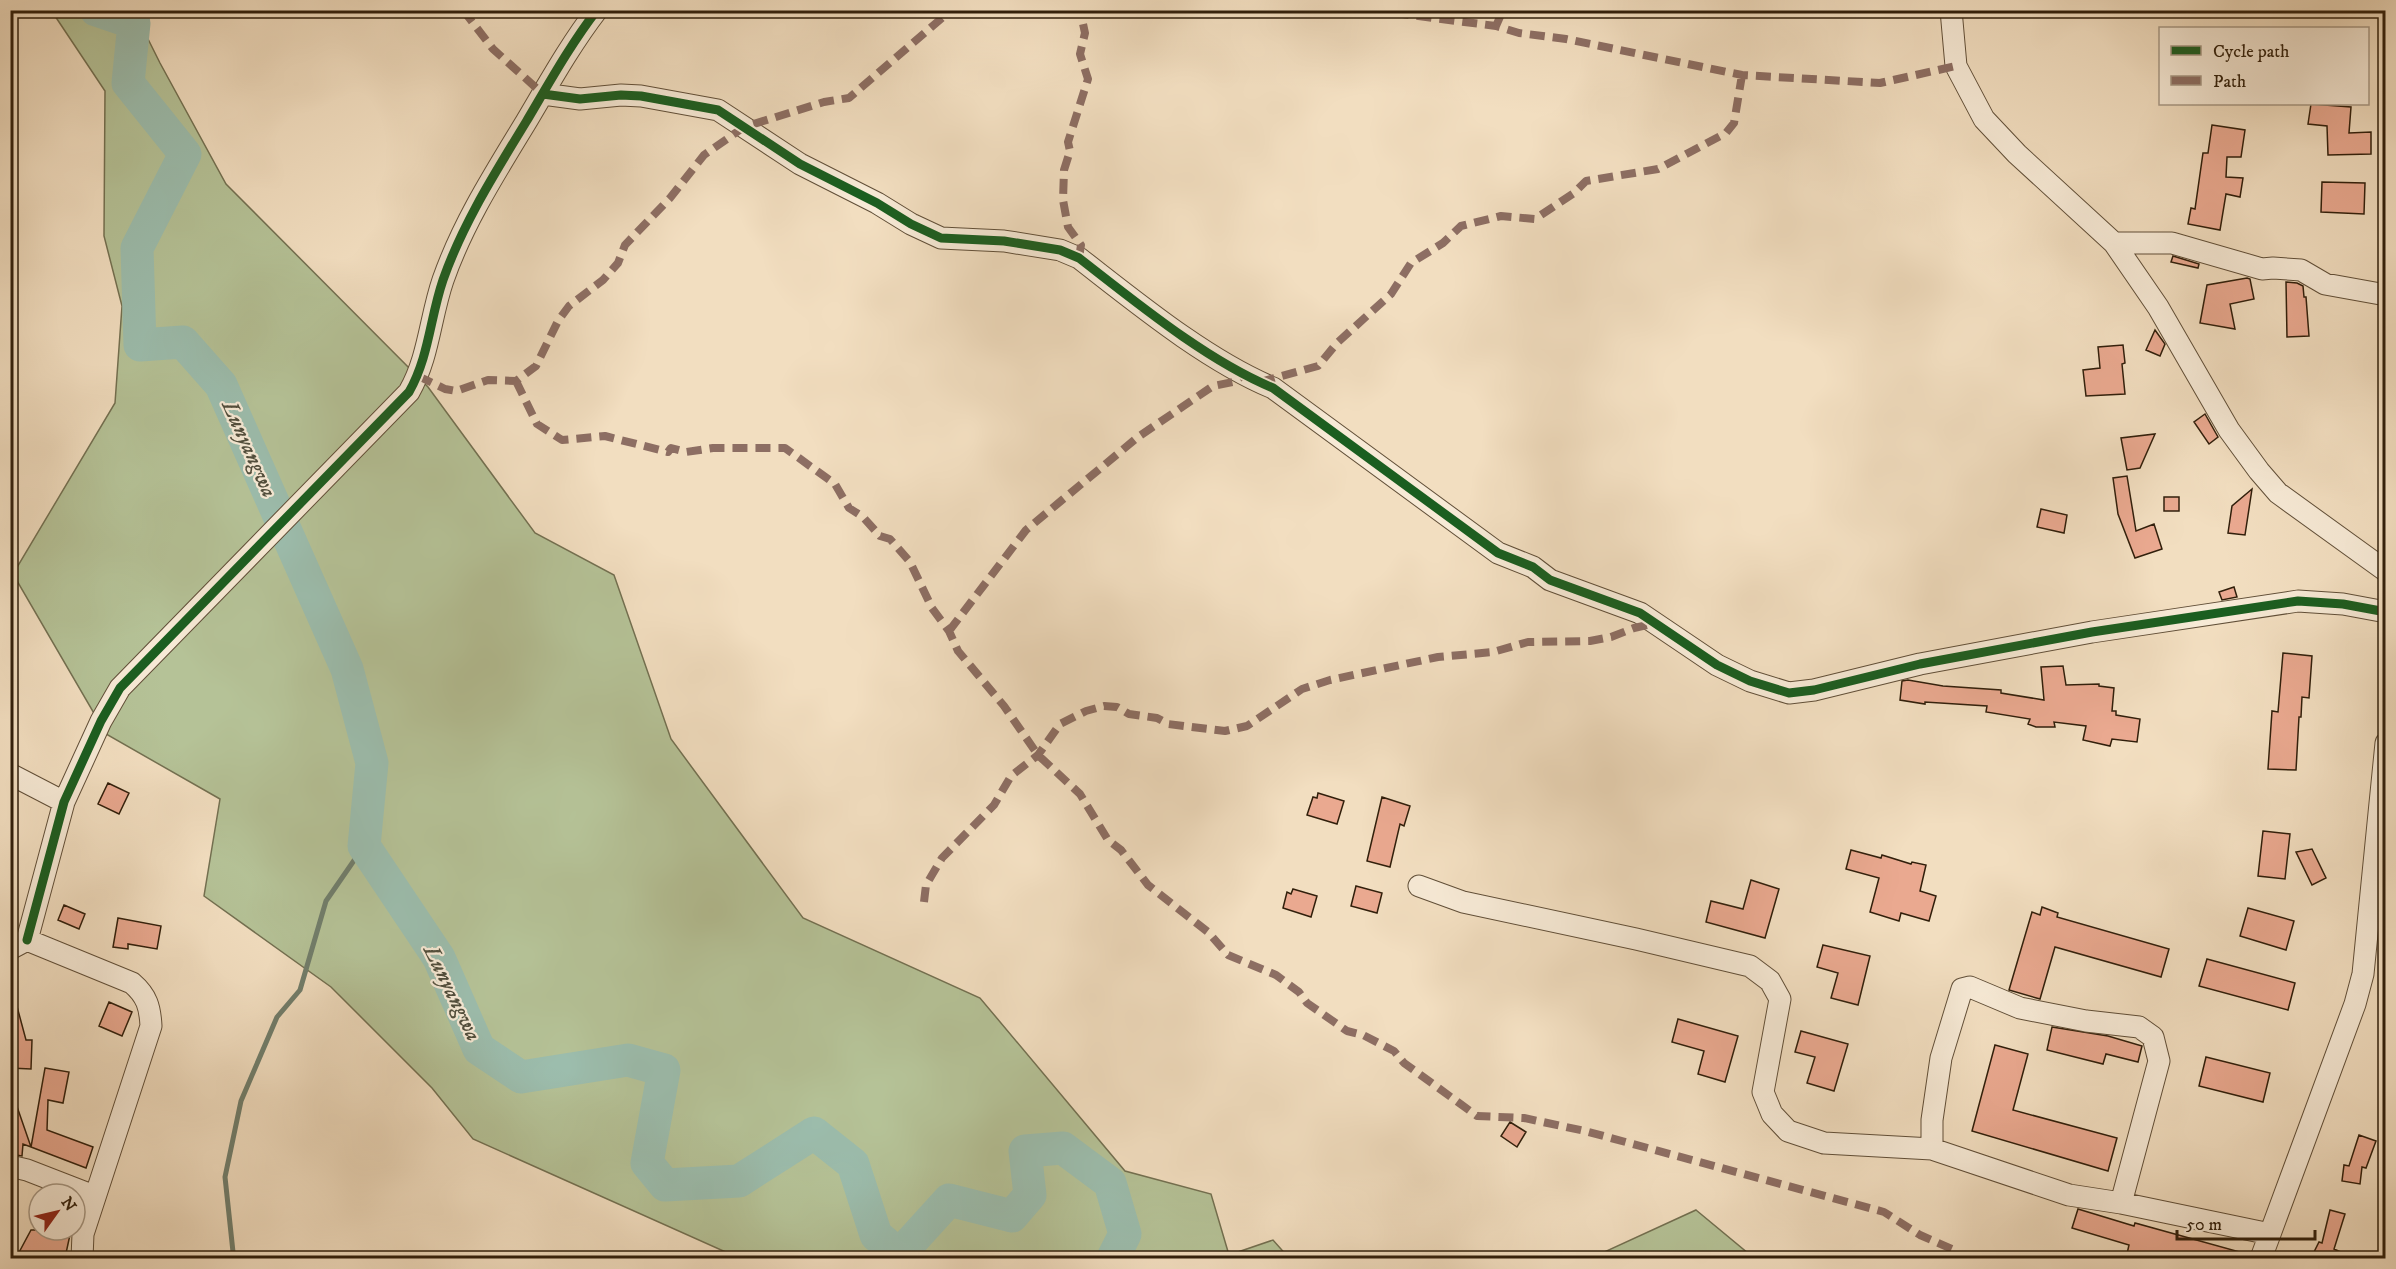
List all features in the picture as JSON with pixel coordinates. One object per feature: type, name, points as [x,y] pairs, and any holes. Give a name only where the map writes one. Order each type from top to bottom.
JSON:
[{"type":"street","points":[[82,1258],[83,1234],[94,1196],[151,1026],[150,1006],[142,992],[132,983],[19,944],[64,802],[100,721],[120,688],[409,393],[418,376],[428,346],[431,323],[443,280],[464,229],[543,94],[597,10]]},
{"type":"street","points":[[1951,10],[1956,66],[1984,119],[2017,154],[2114,243],[2163,315],[2229,430],[2278,493],[2385,571]]},
{"type":"street","points":[[543,94],[580,99],[621,95],[641,96],[718,110],[800,165],[877,202],[911,224],[941,238],[1004,241],[1060,250],[1079,258],[1205,351],[1244,375],[1274,388],[1498,553],[1533,567],[1550,580],[1640,613],[1717,665],[1750,681],[1789,693],[1814,690],[1920,664],[2092,632],[2298,600],[2343,604],[2385,612]]},
{"type":"street","points":[[2114,243],[2172,243],[2262,269],[2301,270],[2325,284],[2385,295]]},
{"type":"street","points":[[2261,1258],[2355,1004],[2363,974],[2385,743]]},
{"type":"street","points":[[10,774],[64,802]]},
{"type":"street","points":[[1419,886],[1463,902],[1750,966],[1770,981],[1780,999],[1763,1092],[1772,1114],[1788,1131],[1824,1143],[1932,1149],[2069,1195],[2121,1203],[2270,1234]]},
{"type":"street","points":[[1932,1149],[1932,1120],[1941,1059],[1962,989],[1970,987],[2020,1008],[2086,1021],[2139,1027],[2153,1037],[2159,1061],[2121,1203]]},
{"type":"street","points":[[10,1167],[27,1170],[94,1196]]},
{"type":"green space","points":[[46,11],[134,11],[226,184],[428,387],[535,533],[614,575],[671,739],[803,918],[980,998],[1125,1171],[1211,1194],[1229,1255],[1273,1240],[1289,1258],[739,1258],[473,1139],[432,1088],[331,987],[204,896],[220,799],[106,734],[13,574],[115,403],[122,306],[104,236],[105,91],[53,13]]},
{"type":"green space","points":[[1696,1210],[1749,1254],[1747,1258],[1598,1258],[1602,1253]]},
{"type":"building","points":[[2311,105],[2351,107],[2349,133],[2371,132],[2371,154],[2328,155],[2327,126],[2308,124]]},
{"type":"building","points":[[2212,125],[2245,130],[2241,157],[2227,157],[2226,177],[2243,178],[2240,197],[2226,194],[2220,230],[2188,224],[2191,208],[2195,209],[2203,153],[2208,153]]},
{"type":"building","points":[[2322,182],[2365,183],[2364,214],[2321,212]]},
{"type":"building","points":[[2173,256],[2199,264],[2198,268],[2171,262]]},
{"type":"building","points":[[2250,279],[2254,299],[2230,304],[2235,329],[2200,323],[2207,285]]},
{"type":"building","points":[[2286,282],[2303,286],[2309,336],[2287,337]]},
{"type":"building","points":[[2155,330],[2165,344],[2160,356],[2146,350]]},
{"type":"building","points":[[2123,345],[2125,394],[2086,396],[2083,370],[2100,368],[2098,347]]},
{"type":"building","points":[[2205,414],[2218,437],[2209,444],[2194,422]]},
{"type":"building","points":[[2155,434],[2140,468],[2127,470],[2121,438]]},
{"type":"building","points":[[2127,476],[2136,531],[2154,524],[2162,549],[2135,558],[2118,514],[2113,478]]},
{"type":"building","points":[[2252,489],[2245,535],[2228,533],[2232,506]]},
{"type":"building","points":[[2164,497],[2179,497],[2179,511],[2164,511]]},
{"type":"building","points":[[2041,509],[2067,515],[2064,533],[2037,527]]},
{"type":"building","points":[[2234,587],[2237,597],[2222,600],[2219,592]]},
{"type":"building","points":[[2283,653],[2312,656],[2309,698],[2302,697],[2301,717],[2299,717],[2296,770],[2268,769],[2272,711],[2278,712]]},
{"type":"building","points":[[2063,666],[2066,685],[2099,684],[2099,686],[2114,688],[2112,711],[2116,711],[2116,715],[2140,719],[2137,742],[2112,739],[2110,746],[2083,740],[2086,726],[2054,722],[2055,727],[2036,727],[2028,724],[2030,719],[1986,712],[1987,706],[1925,702],[1925,704],[1900,700],[1902,681],[1908,680],[1943,686],[2001,690],[2001,693],[2044,700],[2041,667]]},
{"type":"building","points":[[108,783],[129,793],[119,814],[98,804]]},
{"type":"building","points":[[1318,793],[1344,801],[1337,824],[1307,815],[1313,797],[1317,798]]},
{"type":"building","points":[[1382,797],[1410,806],[1404,826],[1400,824],[1390,867],[1367,861]]},
{"type":"building","points":[[2263,831],[2290,834],[2285,879],[2258,876]]},
{"type":"building","points":[[2312,849],[2326,878],[2312,885],[2296,852]]},
{"type":"building","points":[[1851,850],[1881,858],[1882,855],[1911,864],[1912,862],[1926,865],[1920,891],[1936,896],[1929,921],[1901,913],[1899,921],[1870,912],[1879,878],[1846,869]]},
{"type":"building","points":[[1751,880],[1779,889],[1765,938],[1706,922],[1711,901],[1743,909]]},
{"type":"building","points":[[1356,886],[1382,893],[1377,913],[1351,906]]},
{"type":"building","points":[[1293,889],[1317,896],[1311,917],[1283,908],[1287,892],[1291,894]]},
{"type":"building","points":[[64,905],[85,914],[79,929],[58,920]]},
{"type":"building","points":[[2042,907],[2058,913],[2057,917],[2169,949],[2161,977],[2055,947],[2040,999],[2009,990],[2032,912],[2040,915]]},
{"type":"building","points":[[2248,908],[2294,921],[2286,950],[2240,936]]},
{"type":"building","points":[[118,918],[161,926],[157,949],[128,944],[128,949],[113,947]]},
{"type":"building","points":[[1823,945],[1870,956],[1858,1005],[1831,998],[1838,973],[1817,967]]},
{"type":"building","points":[[2207,959],[2295,983],[2288,1010],[2199,986]]},
{"type":"building","points":[[15,999],[26,1040],[32,1040],[31,1069],[10,1068],[10,1000]]},
{"type":"building","points":[[109,1002],[132,1012],[122,1036],[99,1026]]},
{"type":"building","points":[[1678,1019],[1738,1036],[1725,1082],[1698,1074],[1704,1051],[1672,1042]]},
{"type":"building","points":[[2052,1027],[2108,1036],[2142,1046],[2138,1062],[2106,1054],[2103,1064],[2047,1050]]},
{"type":"building","points":[[1801,1031],[1848,1044],[1834,1091],[1807,1083],[1815,1057],[1795,1052]]},
{"type":"building","points":[[1995,1045],[2028,1054],[2013,1110],[2117,1138],[2108,1171],[1972,1131]]},
{"type":"building","points":[[2206,1057],[2270,1073],[2263,1102],[2199,1086]]},
{"type":"building","points":[[45,1068],[69,1072],[63,1103],[48,1100],[47,1130],[93,1147],[86,1168],[31,1147]]},
{"type":"building","points":[[10,1095],[13,1095],[31,1147],[23,1144],[22,1156],[10,1154]]},
{"type":"building","points":[[1510,1122],[1526,1132],[1517,1147],[1501,1136]]},
{"type":"building","points":[[2359,1135],[2376,1141],[2366,1168],[2362,1167],[2360,1184],[2342,1181],[2344,1165],[2349,1166]]},
{"type":"building","points":[[2078,1209],[2134,1226],[2135,1223],[2247,1254],[2247,1258],[2126,1258],[2129,1245],[2072,1228]]},
{"type":"building","points":[[2330,1210],[2345,1214],[2334,1249],[2354,1258],[2311,1258],[2319,1242],[2322,1243]]},
{"type":"building","points":[[27,1237],[27,1242],[68,1242],[65,1258],[16,1258]]},
{"type":"waterway","name":"Lunyangwa","points":[[96,10],[134,23],[128,83],[185,154],[137,248],[140,345],[183,342],[221,385],[347,669],[372,763],[364,846],[439,958],[479,1049],[521,1077],[628,1060],[664,1070],[647,1163],[665,1185],[739,1181],[814,1133],[853,1164],[876,1235],[899,1255],[949,1200],[1012,1216],[1030,1195],[1025,1151],[1063,1148],[1110,1183],[1125,1234],[1113,1258]]},
{"type":"waterway","points":[[232,1258],[225,1177],[241,1101],[277,1017],[300,990],[326,901],[364,846]]},
{"type":"marked path","points":[[463,10],[493,49],[543,94]]},
{"type":"marked path","points":[[418,376],[445,389],[456,391],[488,380],[516,381],[536,366],[558,321],[569,306],[603,280],[618,263],[625,245],[670,198],[704,155],[744,127],[824,102],[849,98],[943,17],[947,10]]},
{"type":"marked path","points":[[1079,258],[1081,245],[1068,227],[1063,200],[1064,170],[1070,151],[1068,142],[1088,79],[1080,54],[1085,33],[1080,10]]},
{"type":"marked path","points":[[1371,10],[1496,26],[1519,33],[1566,39],[1742,75],[1880,83],[1956,66]]},
{"type":"marked path","points":[[1496,26],[1503,10]]},
{"type":"marked path","points":[[1260,382],[1318,366],[1337,343],[1391,294],[1411,263],[1443,243],[1461,226],[1501,216],[1535,219],[1574,193],[1586,181],[1658,169],[1726,133],[1734,123],[1742,75]]},
{"type":"marked path","points":[[949,631],[1026,530],[1138,437],[1213,386],[1233,382],[1244,375]]},
{"type":"marked path","points":[[516,381],[537,424],[562,440],[605,436],[668,452],[671,448],[686,452],[713,448],[785,448],[835,484],[849,508],[863,517],[880,536],[890,539],[910,562],[932,608],[949,631],[958,651],[1004,706],[1038,755],[1080,794],[1108,840],[1121,850],[1148,885],[1208,932],[1228,955],[1276,975],[1299,992],[1307,1003],[1347,1031],[1363,1035],[1394,1051],[1404,1063],[1477,1116],[1524,1118],[1585,1131],[1884,1212],[1920,1235],[1959,1252]]},
{"type":"marked path","points":[[924,902],[926,885],[942,858],[994,805],[1011,776],[1038,755],[1060,724],[1086,711],[1104,706],[1117,707],[1129,714],[1157,718],[1168,724],[1225,731],[1247,726],[1302,689],[1330,680],[1438,657],[1493,652],[1528,642],[1590,641],[1656,623]]},
{"type":"cycle path","points":[[27,940],[64,802],[101,721],[120,688],[409,392],[421,365],[443,280],[460,238],[491,179],[560,65],[597,10]]},
{"type":"cycle path","points":[[543,94],[580,99],[621,95],[641,96],[718,110],[800,164],[941,238],[1004,241],[1060,250],[1079,258],[1148,312],[1197,346],[1273,388],[1498,553],[1533,567],[1550,580],[1640,613],[1717,665],[1750,681],[1789,693],[1814,690],[1920,664],[2092,632],[2298,601],[2343,604],[2386,612]]}]
